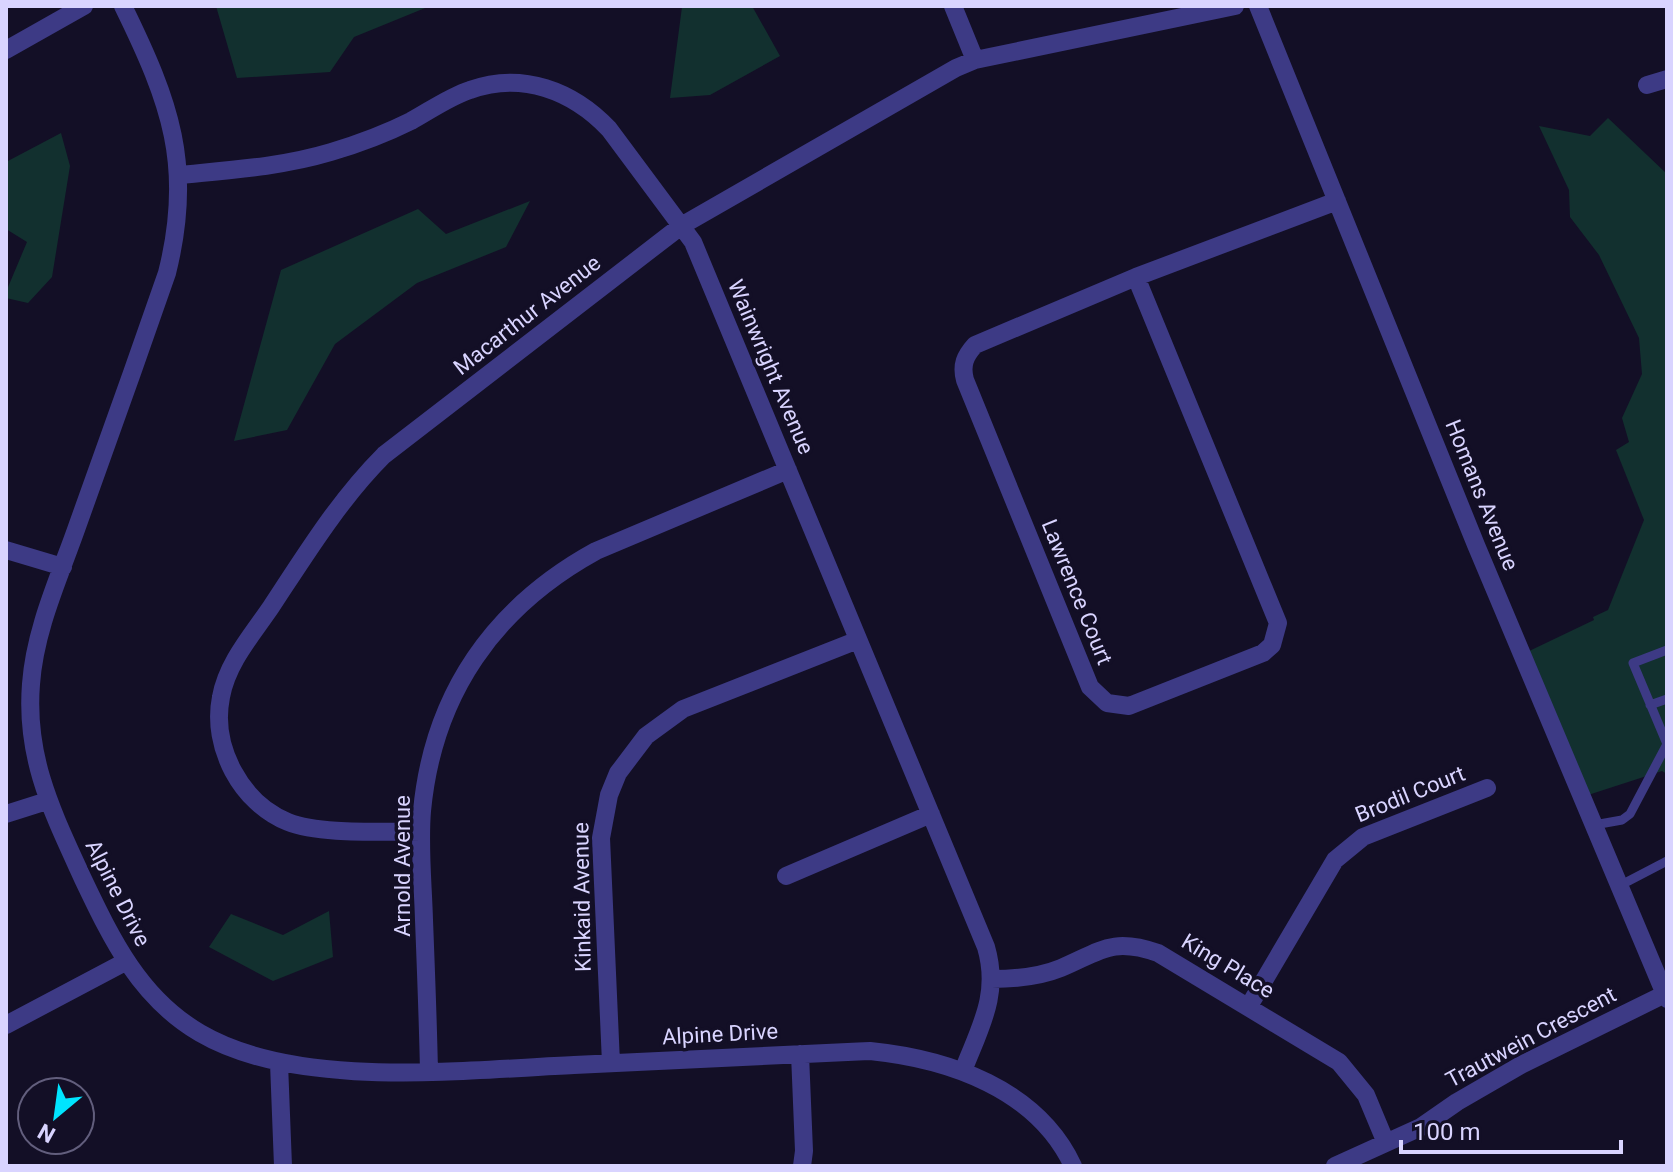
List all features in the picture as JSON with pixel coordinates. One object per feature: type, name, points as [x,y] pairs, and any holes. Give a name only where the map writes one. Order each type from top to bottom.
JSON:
[{"type":"street","points":[[6,50],[84,6]]},
{"type":"street","name":"Alpine Drive","points":[[123,6],[158,80],[169,114],[179,175],[179,214],[167,273],[43,621],[31,682],[33,745],[47,801],[110,936],[125,962],[151,994],[175,1016],[224,1046],[279,1063],[344,1070],[429,1072],[870,1051],[903,1054],[963,1071],[992,1085],[1039,1118],[1055,1135],[1073,1166]]},
{"type":"street","points":[[953,6],[975,60]]},
{"type":"street","name":"Macarthur Avenue","points":[[421,832],[310,828],[291,823],[259,805],[235,776],[222,739],[219,720],[225,680],[233,664],[338,506],[360,479],[384,455],[681,226],[975,60],[1235,6]]},
{"type":"street","name":"Homans Avenue","points":[[1258,6],[1476,545],[1664,987]]},
{"type":"street","points":[[1647,85],[1667,79]]},
{"type":"street","name":"Wainwright Avenue","points":[[179,175],[246,169],[330,152],[370,139],[473,89],[496,84],[526,84],[554,90],[594,113],[609,129],[693,242],[986,947],[992,979],[988,1006],[963,1071]]},
{"type":"street","name":"Lawrence Court","points":[[1136,277],[1278,623],[1272,645],[1263,653],[1140,703],[1118,706],[1107,703],[1090,687],[965,380],[963,363],[975,345],[1136,277],[1337,201]]},
{"type":"street","name":"Arnold Avenue","points":[[429,1072],[421,832],[427,775],[448,706],[477,654],[518,605],[568,567],[596,551],[788,470]]},
{"type":"street","points":[[6,550],[63,567]]},
{"type":"street","name":"Kinkaid Avenue","points":[[611,1063],[601,838],[609,795],[618,773],[646,736],[683,709],[858,640]]},
{"type":"street","name":"Brodil Court","points":[[1249,1006],[1325,876],[1348,847],[1363,837],[1487,788]]},
{"type":"street","points":[[6,814],[47,801]]},
{"type":"street","points":[[786,876],[931,814]]},
{"type":"street","name":"King Place","points":[[992,979],[1039,976],[1108,947],[1126,945],[1158,953],[1339,1062],[1366,1095],[1386,1143]]},
{"type":"street","points":[[6,1025],[125,962]]},
{"type":"street","name":"Trautwein Crescent","points":[[1335,1166],[1421,1127],[1457,1102],[1664,987]]},
{"type":"street","points":[[800,1054],[802,1166]]},
{"type":"street","points":[[279,1063],[283,1166]]},
{"type":"lane","points":[[1594,825],[1622,820],[1630,814],[1667,744],[1633,663],[1667,650]]},
{"type":"lane","points":[[1650,705],[1667,699]]},
{"type":"lane","points":[[1619,886],[1667,861]]},
{"type":"green space","points":[[216,6],[430,6],[354,37],[330,72],[237,78]]},
{"type":"green space","points":[[752,6],[780,56],[710,95],[670,98],[682,7]]},
{"type":"green space","points":[[1608,118],[1667,174],[1667,774],[1662,771],[1585,796],[1525,653],[1594,620],[1593,617],[1608,610],[1644,520],[1616,450],[1629,442],[1622,418],[1642,374],[1639,338],[1599,255],[1570,217],[1569,190],[1539,126],[1590,136]]},
{"type":"green space","points":[[61,133],[70,166],[52,277],[28,303],[6,298],[27,242],[6,229],[6,162]]},
{"type":"green space","points":[[530,201],[506,247],[417,283],[335,344],[287,430],[234,441],[281,270],[418,209],[446,234]]},
{"type":"green space","points":[[329,911],[333,957],[273,981],[209,947],[231,914],[283,935]]}]
